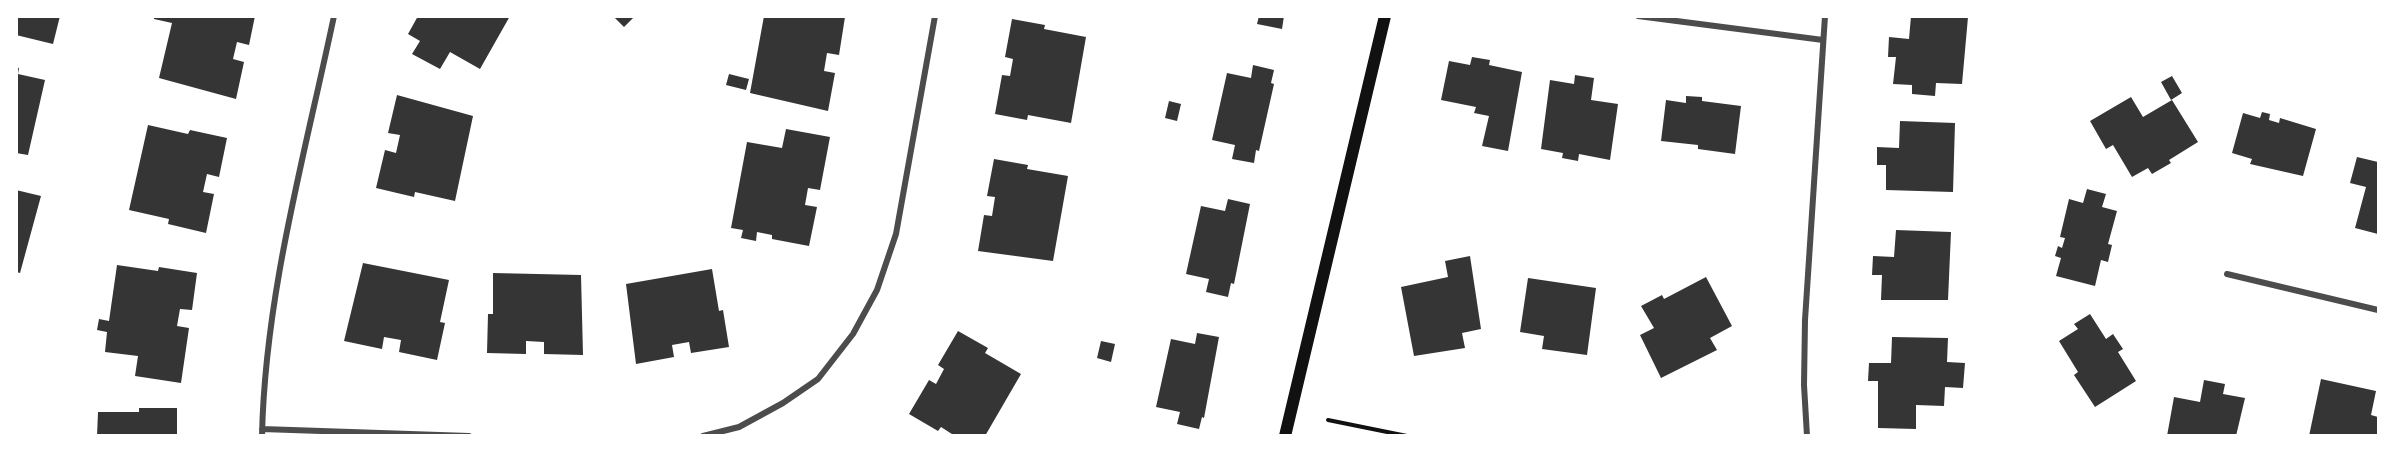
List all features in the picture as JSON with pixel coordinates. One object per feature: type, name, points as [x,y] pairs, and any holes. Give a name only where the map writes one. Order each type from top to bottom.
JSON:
[{"type":"main road","points":[[1286,435],[1385,16]]},
{"type":"street","points":[[334,16],[285,245],[269,342],[262,432],[469,435]]},
{"type":"street","points":[[703,435],[739,427],[783,403],[818,379],[853,334],[877,291],[896,234],[935,16]]},
{"type":"street","points":[[1638,16],[1822,40]]},
{"type":"street","points":[[1807,435],[1804,385],[1805,320],[1822,40],[1826,16]]},
{"type":"street","points":[[2227,274],[2379,310]]},
{"type":"path","points":[[1328,420],[1407,435]]},
{"type":"building","points":[[16,16],[60,16],[53,44],[16,35]]},
{"type":"building","points":[[154,16],[255,16],[249,45],[237,42],[233,59],[244,62],[236,99],[159,78],[172,23],[154,19]]},
{"type":"building","points":[[418,16],[510,16],[480,69],[450,52],[440,69],[412,54],[420,41],[408,34]]},
{"type":"building","points":[[613,16],[635,16],[624,27]]},
{"type":"building","points":[[764,16],[845,17],[839,55],[827,53],[824,71],[835,73],[828,111],[750,93]]},
{"type":"building","points":[[1259,16],[1284,16],[1282,29],[1257,24]]},
{"type":"building","points":[[1911,16],[1968,17],[1962,84],[1936,83],[1935,96],[1912,94],[1912,85],[1893,84],[1896,57],[1888,57],[1889,37],[1909,39]]},
{"type":"building","points":[[1012,19],[1045,25],[1044,29],[1086,37],[1071,123],[1028,115],[1027,120],[995,114],[1002,75],[1010,76],[1013,59],[1005,57]]},
{"type":"building","points":[[1472,57],[1490,60],[1489,65],[1522,72],[1508,151],[1482,146],[1489,116],[1474,113],[1476,107],[1441,100],[1449,61],[1470,65]]},
{"type":"building","points":[[1253,65],[1274,70],[1271,83],[1274,84],[1259,151],[1256,150],[1254,163],[1232,159],[1235,145],[1212,140],[1227,73],[1251,78]]},
{"type":"building","points":[[16,67],[19,68],[18,74],[45,80],[28,155],[16,153]]},
{"type":"building","points":[[729,74],[749,79],[746,90],[726,85]]},
{"type":"building","points":[[1575,75],[1594,78],[1591,100],[1618,104],[1610,160],[1579,154],[1578,161],[1562,158],[1563,153],[1541,149],[1550,80],[1574,84]]},
{"type":"building","points":[[2172,76],[2182,93],[2171,100],[2161,82]]},
{"type":"building","points":[[397,95],[473,116],[455,201],[415,192],[414,197],[376,188],[385,150],[396,153],[400,135],[388,133]]},
{"type":"building","points":[[1686,96],[1702,97],[1702,101],[1741,106],[1735,154],[1698,149],[1698,145],[1661,141],[1666,100],[1686,103]]},
{"type":"building","points":[[2131,97],[2143,117],[2172,100],[2198,142],[2169,160],[2171,163],[2152,174],[2148,168],[2132,177],[2113,145],[2106,149],[2090,121]]},
{"type":"building","points":[[1169,101],[1181,104],[1177,121],[1165,118]]},
{"type":"building","points":[[2262,112],[2270,114],[2269,120],[2279,123],[2280,118],[2316,129],[2303,176],[2250,164],[2252,159],[2232,153],[2243,113],[2260,118]]},
{"type":"building","points":[[1900,121],[1955,123],[1953,192],[1886,190],[1886,165],[1877,165],[1877,147],[1899,148]]},
{"type":"building","points":[[148,125],[188,134],[190,130],[227,138],[219,177],[207,174],[203,192],[214,194],[206,233],[168,224],[169,219],[129,210]]},
{"type":"building","points":[[786,129],[830,137],[820,190],[808,188],[805,205],[817,207],[809,246],[772,239],[772,235],[757,232],[756,241],[741,238],[743,230],[731,228],[747,142],[782,148]]},
{"type":"building","points":[[2357,157],[2378,162],[2378,234],[2355,228],[2366,187],[2350,183]]},
{"type":"building","points":[[994,159],[1028,165],[1027,169],[1068,176],[1053,261],[978,251],[984,215],[992,216],[995,197],[987,196]]},
{"type":"building","points":[[2087,189],[2106,194],[2102,207],[2117,211],[2108,244],[2112,245],[2108,262],[2101,260],[2095,286],[2056,276],[2061,258],[2055,256],[2058,246],[2062,248],[2065,238],[2060,237],[2069,199],[2083,203]]},
{"type":"building","points":[[16,190],[41,196],[20,273],[16,272]]},
{"type":"building","points":[[1228,199],[1250,204],[1234,284],[1231,283],[1228,297],[1206,292],[1209,279],[1186,274],[1201,206],[1225,211]]},
{"type":"building","points":[[1896,230],[1951,232],[1948,300],[1881,300],[1882,275],[1872,275],[1873,256],[1894,257]]},
{"type":"building","points":[[1470,256],[1481,329],[1462,333],[1465,348],[1414,356],[1401,287],[1448,277],[1445,261]]},
{"type":"building","points":[[363,263],[449,280],[440,322],[445,323],[437,360],[399,352],[401,340],[384,337],[382,349],[344,341]]},
{"type":"building","points":[[117,265],[158,271],[159,267],[197,273],[192,310],[180,309],[177,326],[189,328],[181,383],[135,376],[138,356],[105,352],[107,332],[97,330],[99,319],[109,321]]},
{"type":"building","points":[[712,269],[719,311],[723,310],[729,347],[691,353],[689,342],[672,345],[674,357],[636,364],[626,284]]},
{"type":"building","points":[[493,273],[581,275],[583,355],[544,354],[544,342],[526,341],[526,354],[487,353],[488,314],[493,314]]},
{"type":"building","points":[[1706,277],[1732,326],[1710,338],[1717,350],[1661,378],[1640,335],[1654,328],[1641,306],[1662,295],[1664,299]]},
{"type":"building","points":[[1528,278],[1596,288],[1587,355],[1542,349],[1544,336],[1520,332]]},
{"type":"building","points":[[2090,314],[2106,339],[2113,334],[2123,349],[2118,352],[2136,381],[2095,407],[2074,375],[2078,372],[2059,341],[2078,329],[2074,324]]},
{"type":"building","points":[[958,331],[988,348],[985,353],[1021,374],[985,436],[955,436],[941,427],[938,431],[909,414],[929,380],[936,384],[944,369],[938,365]]},
{"type":"building","points":[[1197,333],[1219,337],[1204,418],[1202,417],[1199,429],[1177,424],[1180,412],[1156,407],[1171,339],[1195,344]]},
{"type":"building","points":[[1892,337],[1948,338],[1947,362],[1965,363],[1963,388],[1945,387],[1944,406],[1916,405],[1916,429],[1878,428],[1878,381],[1868,381],[1869,363],[1891,363]]},
{"type":"building","points":[[1101,341],[1115,344],[1111,362],[1097,358]]},
{"type":"building","points":[[2321,379],[2376,391],[2371,415],[2378,417],[2378,436],[2309,436]]},
{"type":"building","points":[[2204,380],[2225,384],[2223,394],[2245,398],[2236,436],[2167,436],[2174,397],[2200,402]]},
{"type":"building","points":[[139,408],[177,408],[177,436],[97,436],[98,412],[139,412]]}]
